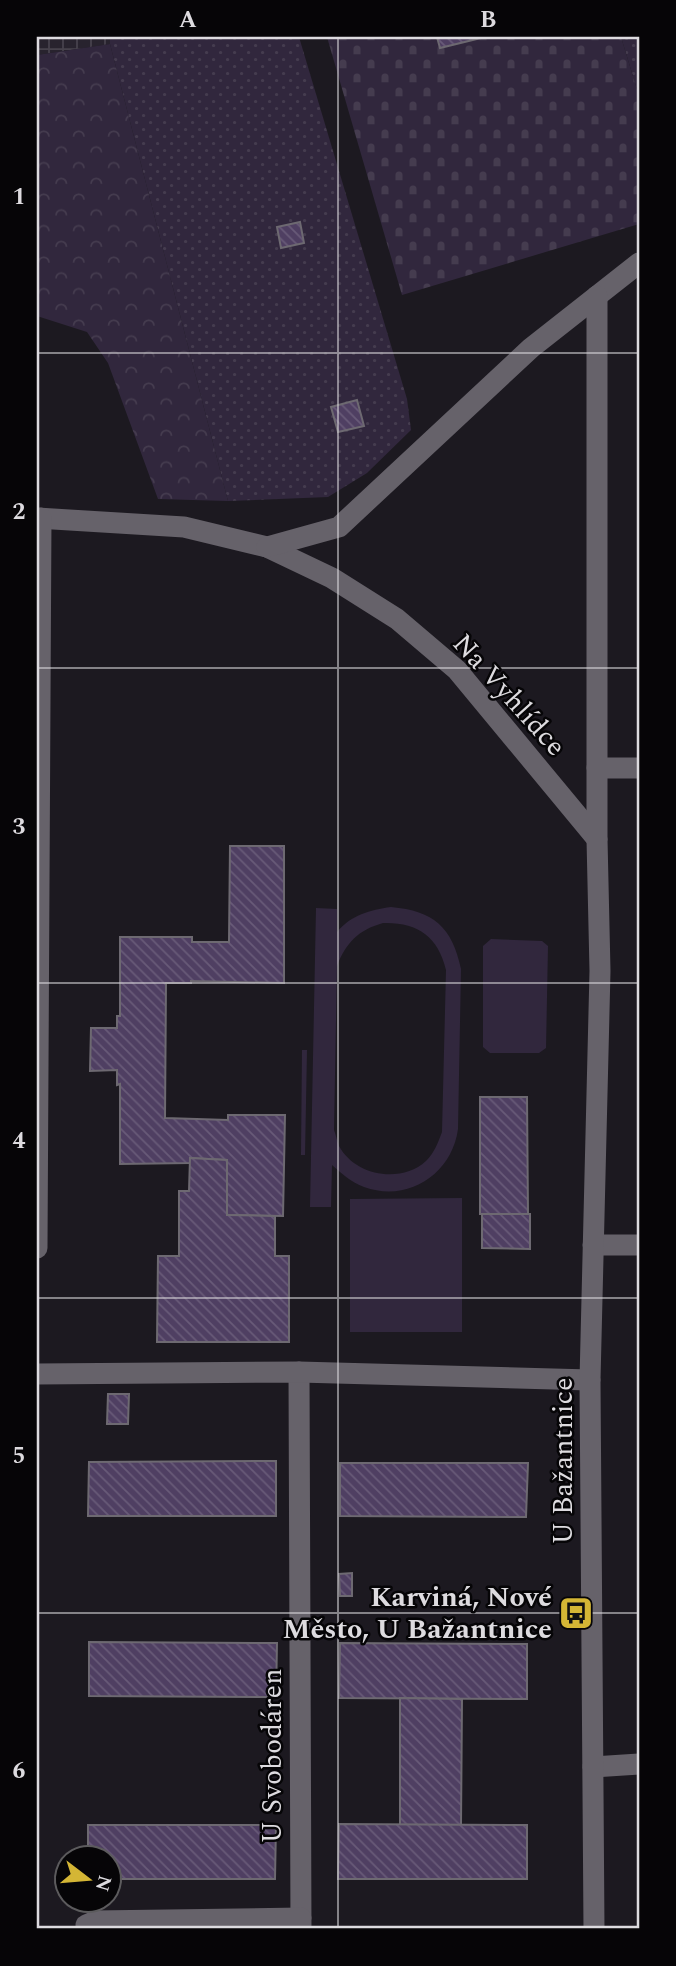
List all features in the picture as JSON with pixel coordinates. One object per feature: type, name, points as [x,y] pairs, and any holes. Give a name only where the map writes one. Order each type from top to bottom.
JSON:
[{"type":"street","name":"Na Vyhlídce","points":[[267,547],[339,527],[531,348],[639,262]]},
{"type":"street","name":"Na Vyhlídce","points":[[597,296],[597,839]]},
{"type":"street","name":"Na Vyhlídce","points":[[39,518],[184,527],[267,547],[332,578],[397,619],[457,670],[597,839]]},
{"type":"street","points":[[37,1248],[39,518]]},
{"type":"street","name":"Na Vyhlídce","points":[[597,768],[639,768]]},
{"type":"street","name":"U Bažantnice","points":[[594,1929],[590,1380],[600,971],[597,839]]},
{"type":"street","points":[[593,1245],[639,1245]]},
{"type":"street","points":[[37,1374],[299,1372],[590,1380]]},
{"type":"street","name":"U Svobodáren","points":[[299,1372],[301,1923]]},
{"type":"street","points":[[593,1767],[639,1764]]},
{"type":"street","points":[[86,1929],[86,1925],[95,1921],[301,1923]]},
{"type":"shaded area","points":[[37,37],[110,37],[110,44],[37,55]]},
{"type":"green space","points":[[110,37],[299,37],[407,399],[411,430],[367,473],[328,497],[228,501]]},
{"type":"green space","points":[[327,37],[621,37],[639,96],[639,224],[402,295]]},
{"type":"green space","points":[[621,37],[639,37],[639,96]]},
{"type":"green space","points":[[110,44],[228,501],[158,499],[108,363],[87,332],[37,316],[37,55]]},
{"type":"green space","points":[[391,907],[419,912],[439,924],[452,942],[461,969],[458,1129],[454,1145],[447,1159],[425,1181],[396,1191],[364,1187],[332,1165],[331,1207],[310,1207],[316,908],[337,909],[337,932],[355,917]],"holes":[[[395,923],[416,928],[432,940],[446,970],[442,1132],[434,1151],[426,1161],[404,1173],[392,1174],[367,1170],[356,1164],[339,1146],[334,1130],[337,966],[354,938],[374,926]]]},
{"type":"green space","points":[[491,939],[542,941],[548,946],[546,1048],[539,1053],[490,1053],[483,1047],[483,946]]},
{"type":"green space","points":[[302,1050],[307,1050],[305,1155],[301,1155]]},
{"type":"green space","points":[[462,1198],[462,1332],[350,1332],[350,1199]]},
{"type":"building","points":[[437,37],[485,37],[440,48]]},
{"type":"building","points":[[300,222],[304,243],[281,248],[277,227]]},
{"type":"building","points":[[357,400],[364,426],[338,432],[331,407]]},
{"type":"building","points":[[230,846],[284,846],[284,983],[166,983],[165,1118],[228,1120],[228,1115],[285,1115],[283,1216],[227,1215],[227,1160],[190,1158],[190,1163],[120,1164],[120,1084],[117,1085],[117,1070],[90,1071],[91,1028],[117,1028],[117,1016],[120,1016],[120,937],[192,937],[192,942],[229,942]]},
{"type":"building","points":[[480,1097],[527,1097],[528,1214],[480,1214]]},
{"type":"building","points":[[190,1158],[227,1160],[227,1215],[275,1216],[275,1256],[289,1256],[289,1342],[157,1342],[158,1256],[179,1256],[179,1191],[189,1191]]},
{"type":"building","points":[[482,1214],[530,1214],[530,1249],[482,1248]]},
{"type":"building","points":[[108,1394],[129,1394],[128,1424],[107,1424]]},
{"type":"building","points":[[276,1461],[276,1516],[88,1516],[89,1462]]},
{"type":"building","points":[[340,1463],[528,1463],[526,1517],[340,1516]]},
{"type":"building","points":[[352,1573],[352,1596],[340,1596],[339,1574]]},
{"type":"building","points":[[89,1642],[277,1643],[276,1697],[89,1696]]},
{"type":"building","points":[[340,1643],[527,1644],[527,1699],[339,1698]]},
{"type":"building","points":[[400,1698],[462,1699],[461,1825],[400,1825]]},
{"type":"building","points":[[339,1824],[527,1825],[527,1879],[338,1879]]},
{"type":"building","points":[[88,1825],[276,1825],[275,1879],[122,1879],[122,1843],[88,1843]]},
{"type":"place","name":"Karviná, Nové Město, U Bažantnice","points":[[576,1613]]}]
